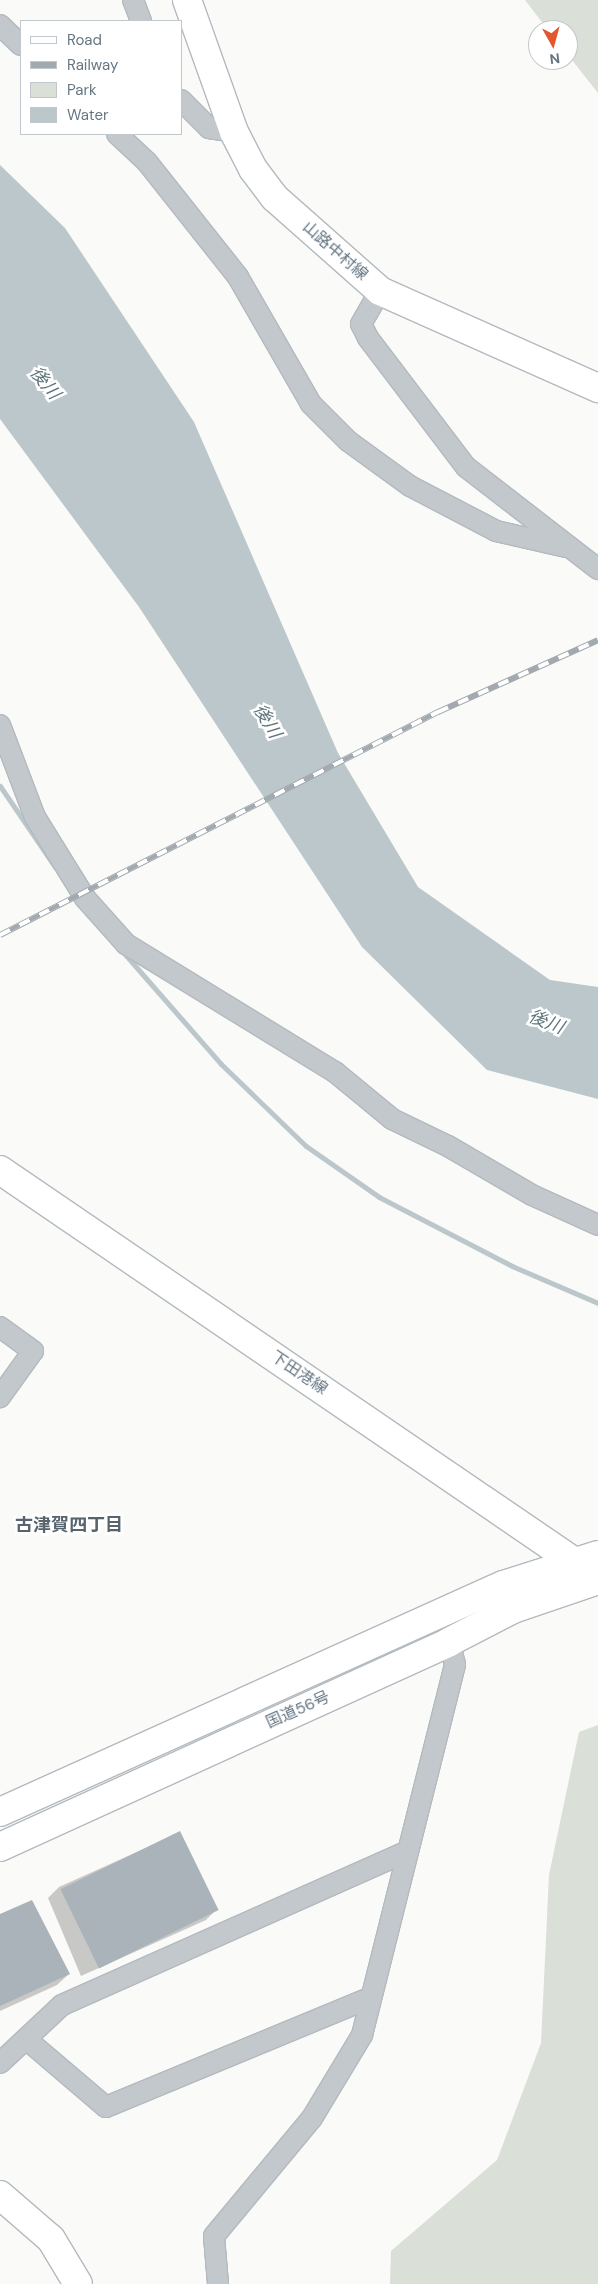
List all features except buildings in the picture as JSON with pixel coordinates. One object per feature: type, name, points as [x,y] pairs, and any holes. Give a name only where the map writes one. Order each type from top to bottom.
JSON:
[{"type":"main road","name":"山路中村線","points":[[187,0],[234,132],[254,169],[275,198],[380,290],[598,388]]},
{"type":"main road","name":"下田港線","points":[[0,1170],[598,1579]]},
{"type":"main road","name":"国道56号","points":[[0,1812],[503,1585],[572,1561],[598,1555]]},
{"type":"main road","name":"国道56号","points":[[0,1848],[448,1642],[513,1609],[598,1579]]},
{"type":"main road","points":[[0,2195],[51,2239],[78,2284]]},
{"type":"street","points":[[134,0],[141,20]]},
{"type":"street","points":[[0,25],[20,44]]},
{"type":"street","points":[[182,101],[209,128],[234,132]]},
{"type":"street","points":[[118,135],[147,162],[238,277],[311,404],[348,441],[410,486],[496,530],[566,547]]},
{"type":"street","points":[[380,290],[361,324],[368,338],[466,467],[566,547],[598,570]]},
{"type":"street","points":[[0,725],[35,817],[85,898],[126,944],[335,1072],[392,1119],[448,1146],[532,1195],[598,1225]]},
{"type":"street","points":[[0,1328],[33,1351],[0,1396]]},
{"type":"street","points":[[218,2284],[214,2236],[312,2118],[362,2035],[455,1664],[448,1642]]},
{"type":"street","points":[[0,2063],[62,2005],[408,1851]]},
{"type":"street","points":[[26,2039],[106,2107],[371,1997]]},
{"type":"green space","points":[[525,0],[598,0],[598,93],[578,68],[578,20],[540,20]]},
{"type":"green space","points":[[598,1725],[598,2284],[390,2284],[391,2251],[497,2160],[541,2043],[549,1875],[579,1732]]},
{"type":"water","name":"後川","points":[[0,165],[65,228],[194,422],[338,753],[418,887],[550,980],[598,987],[598,1099],[487,1070],[362,947],[139,607],[0,419]]},
{"type":"waterway","points":[[0,786],[55,867]]},
{"type":"waterway","points":[[123,952],[221,1064],[306,1146],[379,1197],[512,1266],[598,1303]]},
{"type":"railway","points":[[0,935],[438,712],[598,640]]},
{"type":"district","name":"古津賀四丁目","points":[[69,1525]]}]
